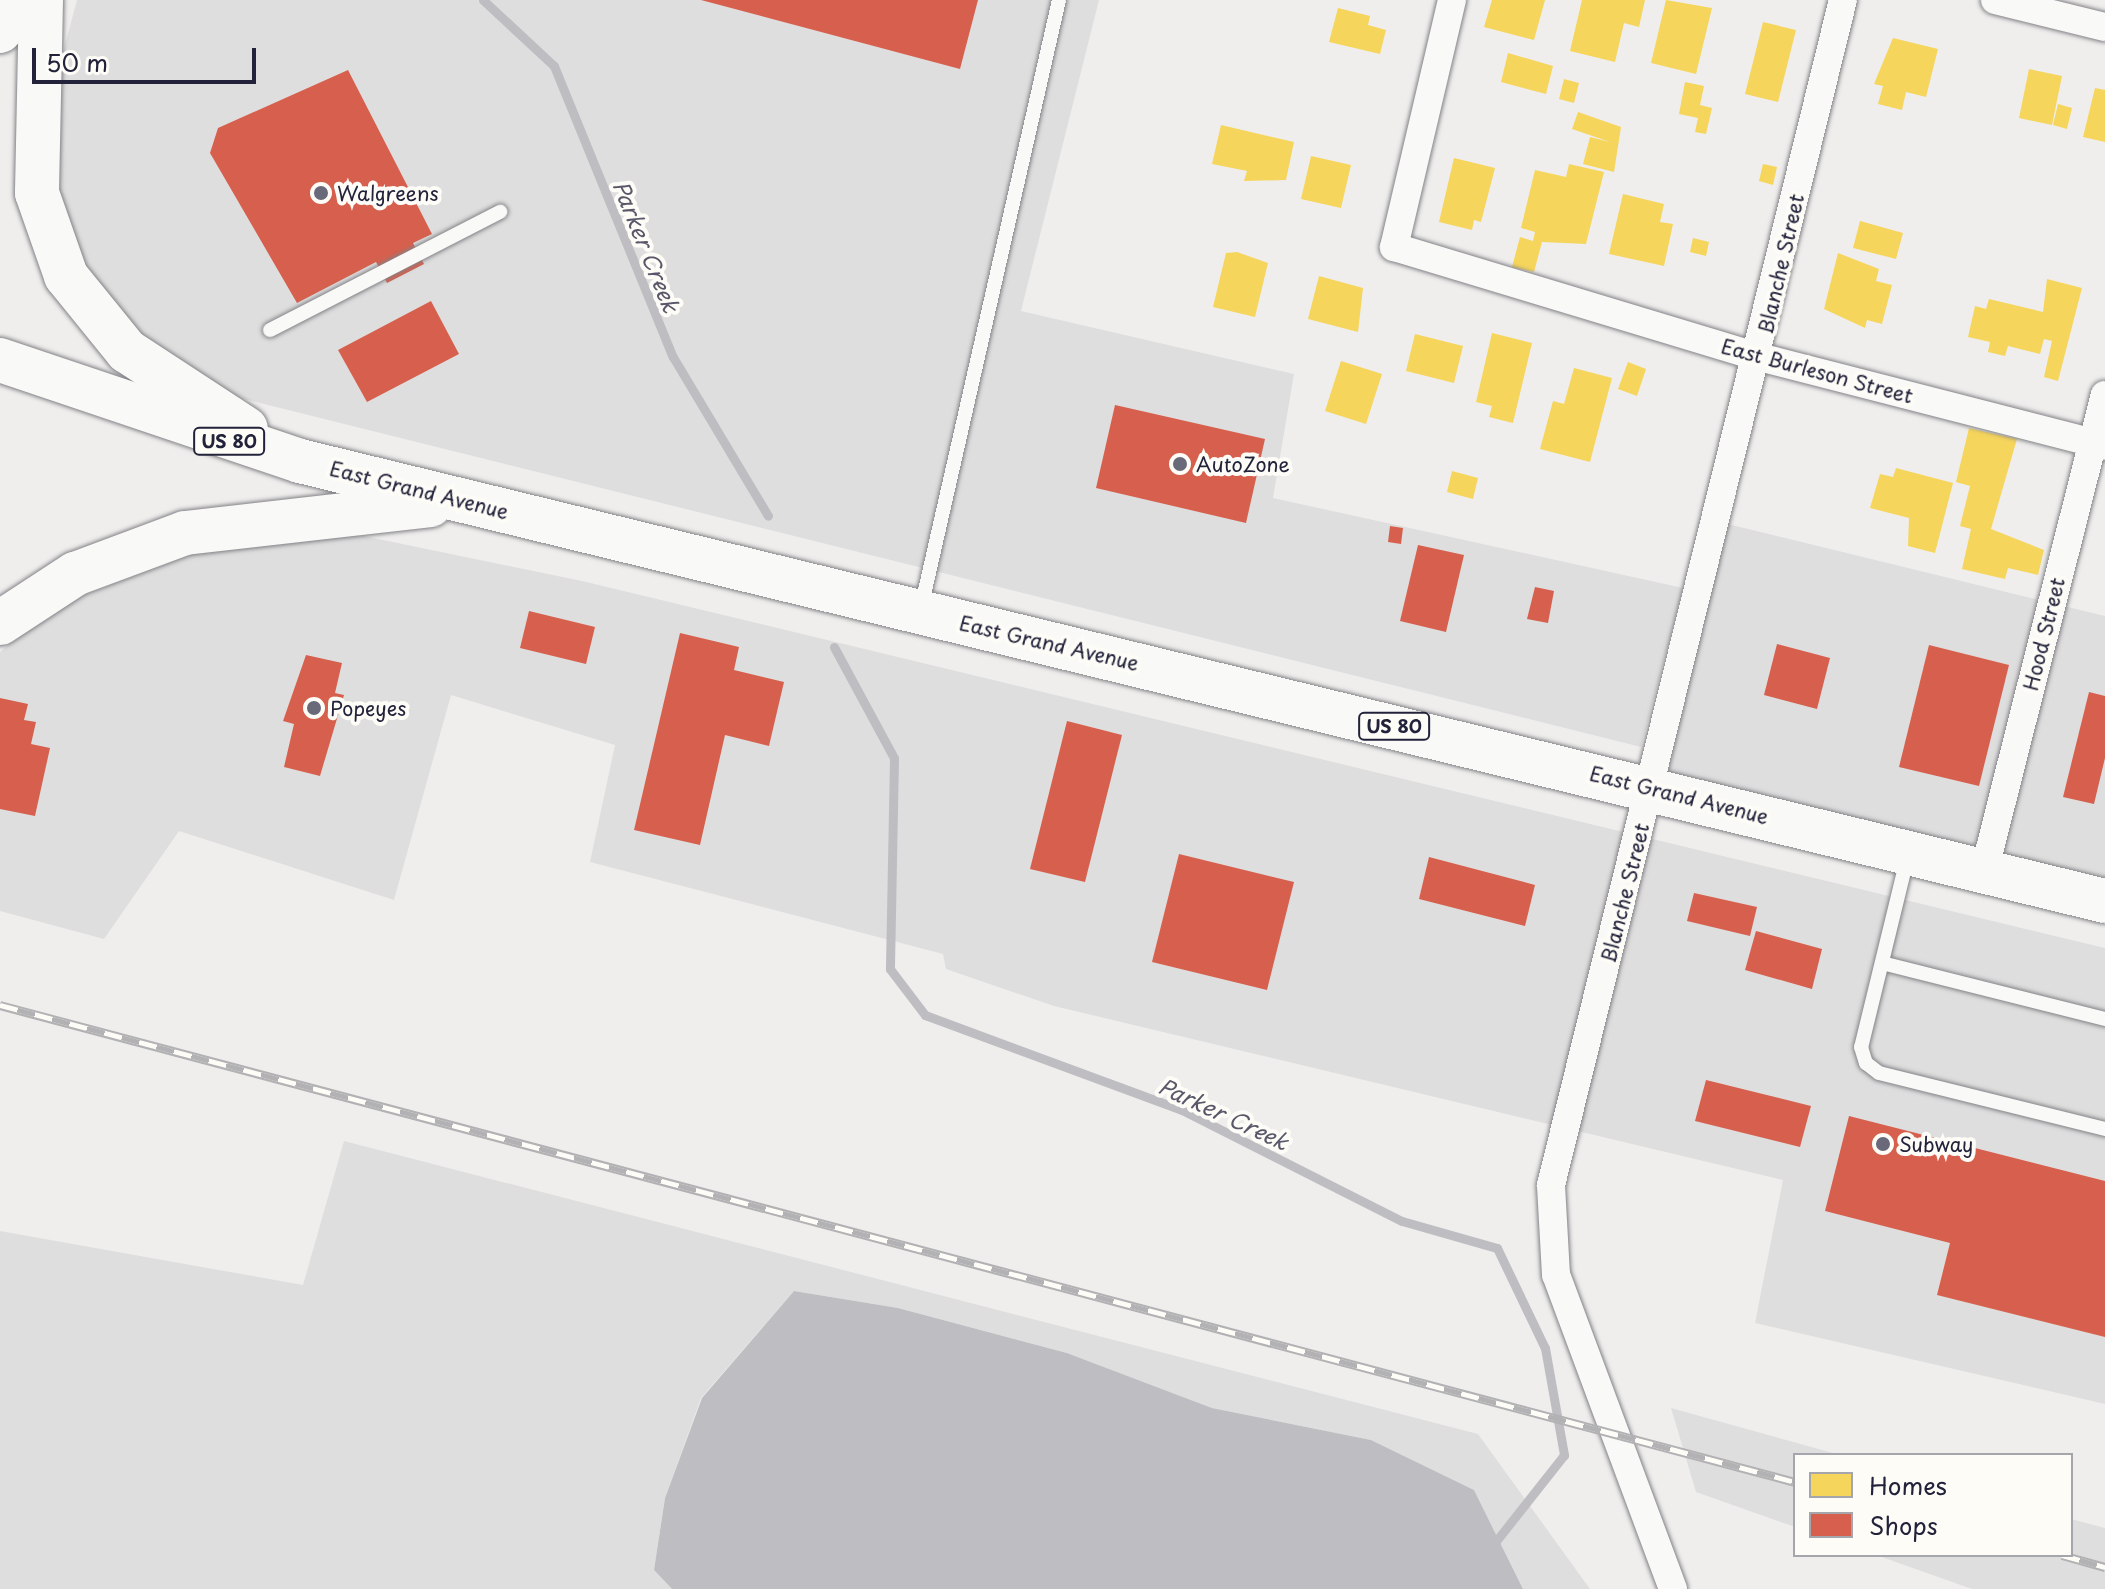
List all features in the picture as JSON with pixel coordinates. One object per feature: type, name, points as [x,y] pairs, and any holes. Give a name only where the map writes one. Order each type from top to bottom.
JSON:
[{"type":"highway","points":[[0,31],[8,0]]},
{"type":"highway","points":[[41,0],[37,193],[66,276],[127,351],[300,461]]},
{"type":"highway","name":"East Grand Avenue","points":[[0,360],[300,461],[1652,787],[2105,901]]},
{"type":"highway","points":[[0,623],[75,574],[185,533],[256,519],[465,502]]},
{"type":"street","name":"East Burleson Street","points":[[1452,0],[1394,247],[1759,357],[2099,444]]},
{"type":"street","name":"Blanche Street","points":[[1673,1589],[1556,1275],[1548,1215],[1759,357],[1843,0]]},
{"type":"street","points":[[1995,0],[2105,27]]},
{"type":"street","name":"Hood Street","points":[[1984,872],[2099,444],[2105,395]]},
{"type":"lane","points":[[920,612],[1059,0]]},
{"type":"lane","points":[[270,330],[500,212]]},
{"type":"lane","points":[[1909,853],[1861,1047],[1866,1063],[1879,1073],[2105,1129]]},
{"type":"lane","points":[[1882,963],[2105,1019]]},
{"type":"shaded area","points":[[77,0],[1099,0],[1021,311],[1294,374],[1273,498],[1683,588],[1641,747],[224,394],[144,348],[79,271],[50,184],[56,78]]},
{"type":"shaded area","points":[[1711,520],[2105,616],[2105,885],[1649,775]]},
{"type":"shaded area","points":[[359,535],[582,581],[2105,948],[2105,1404],[1755,1323],[1783,1180],[1054,1006],[946,969],[943,954],[590,862],[615,745],[451,695],[394,900],[179,831],[104,939],[0,911],[0,652],[55,606],[206,549]]},
{"type":"shaded area","points":[[344,1141],[1478,1434],[1590,1589],[1523,1589],[1474,1490],[1371,1440],[1212,1408],[1067,1353],[898,1308],[794,1291],[701,1398],[665,1498],[654,1570],[672,1589],[0,1589],[0,1231],[303,1285]]},
{"type":"shaded area","points":[[794,1291],[898,1308],[1067,1353],[1212,1408],[1371,1440],[1474,1490],[1523,1589],[672,1589],[654,1570],[665,1498],[702,1398]]},
{"type":"shaded area","points":[[1671,1408],[1833,1453],[1793,1453],[1793,1526],[1696,1492]]},
{"type":"shaded area","points":[[2073,1520],[2105,1528],[2105,1589],[1972,1589],[1882,1557],[2073,1557]]},
{"type":"building: Homes","points":[[1492,0],[1545,0],[1534,40],[1484,27]]},
{"type":"building: Homes","points":[[1582,0],[1645,0],[1639,27],[1624,23],[1615,62],[1570,51]]},
{"type":"building: Homes","points":[[1666,0],[1712,8],[1696,74],[1651,63]]},
{"type":"building: Homes","points":[[1338,8],[1370,16],[1368,25],[1386,30],[1380,54],[1329,42]]},
{"type":"building: Homes","points":[[1763,22],[1796,30],[1778,102],[1745,94]]},
{"type":"building: Homes","points":[[1893,38],[1938,49],[1926,97],[1906,92],[1902,110],[1878,104],[1883,86],[1874,84]]},
{"type":"building: Homes","points":[[1508,53],[1553,66],[1546,94],[1501,82]]},
{"type":"building: Homes","points":[[2029,69],[2062,76],[2052,125],[2019,118]]},
{"type":"building: Homes","points":[[1564,79],[1579,83],[1574,103],[1559,99]]},
{"type":"building: Homes","points":[[1685,82],[1704,86],[1700,105],[1712,108],[1706,134],[1695,132],[1698,118],[1679,114]]},
{"type":"building: Homes","points":[[2095,88],[2105,90],[2105,142],[2083,137]]},
{"type":"building: Homes","points":[[2058,104],[2072,108],[2067,129],[2053,125]]},
{"type":"building: Homes","points":[[1578,112],[1621,127],[1614,172],[1583,164],[1590,137],[1610,142],[1572,129]]},
{"type":"building: Homes","points":[[1221,125],[1294,142],[1286,180],[1244,181],[1247,171],[1212,164]]},
{"type":"building: Homes","points":[[1311,156],[1351,165],[1341,208],[1301,199]]},
{"type":"building: Homes","points":[[1454,158],[1495,168],[1481,222],[1474,220],[1472,230],[1439,222]]},
{"type":"building: Homes","points":[[1569,164],[1604,172],[1586,244],[1542,242],[1534,272],[1512,267],[1520,237],[1533,241],[1535,232],[1521,228],[1535,170],[1566,177]]},
{"type":"building: Homes","points":[[1763,164],[1777,167],[1773,185],[1759,181]]},
{"type":"building: Homes","points":[[1623,194],[1664,204],[1660,222],[1673,224],[1664,266],[1609,254]]},
{"type":"building: Homes","points":[[1860,221],[1903,233],[1896,259],[1853,248]]},
{"type":"building: Homes","points":[[1693,238],[1709,242],[1706,256],[1690,252]]},
{"type":"building: Homes","points":[[1237,252],[1268,263],[1255,317],[1213,307],[1226,253]]},
{"type":"building: Homes","points":[[1838,253],[1879,269],[1876,281],[1892,285],[1882,324],[1867,320],[1865,328],[1824,309]]},
{"type":"building: Homes","points":[[1319,276],[1363,288],[1358,332],[1308,319]]},
{"type":"building: Homes","points":[[2047,279],[2082,288],[2058,381],[2044,377],[2052,341],[2044,339],[2040,354],[2008,346],[2005,356],[1988,352],[1990,342],[1968,337],[1975,306],[1986,309],[1989,299],[2043,312]]},
{"type":"building: Homes","points":[[1492,333],[1532,343],[1513,423],[1489,417],[1492,406],[1476,402]]},
{"type":"building: Homes","points":[[1415,334],[1463,346],[1454,383],[1406,371]]},
{"type":"building: Homes","points":[[1341,361],[1382,374],[1366,424],[1325,411]]},
{"type":"building: Homes","points":[[1628,362],[1646,369],[1637,396],[1618,389]]},
{"type":"building: Homes","points":[[1574,368],[1612,378],[1590,462],[1540,449],[1553,401],[1564,404]]},
{"type":"building: Homes","points":[[1969,428],[2017,439],[1991,529],[2044,550],[2038,575],[2008,568],[2005,579],[1962,569],[1971,529],[1960,526],[1970,486],[1956,482]]},
{"type":"building: Homes","points":[[1896,468],[1953,483],[1935,553],[1908,546],[1909,518],[1870,508],[1880,474],[1893,477]]},
{"type":"building: Homes","points":[[1452,471],[1478,478],[1473,499],[1447,492]]},
{"type":"building: Shops","points":[[701,0],[978,0],[960,69]]},
{"type":"building: Shops","name":"Walgreens","points":[[348,70],[432,234],[413,243],[424,264],[387,283],[376,262],[297,303],[210,153],[218,128]]},
{"type":"building: Shops","points":[[431,301],[459,354],[367,402],[338,350]]},
{"type":"building: Shops","name":"AutoZone","points":[[1115,405],[1265,439],[1246,523],[1096,488]]},
{"type":"building: Shops","points":[[1390,526],[1403,528],[1401,544],[1388,542]]},
{"type":"building: Shops","points":[[1418,545],[1464,555],[1446,632],[1400,621]]},
{"type":"building: Shops","points":[[1535,587],[1554,591],[1548,623],[1527,619]]},
{"type":"building: Shops","points":[[529,611],[595,627],[586,664],[520,648]]},
{"type":"building: Shops","points":[[680,633],[739,647],[734,670],[784,682],[769,746],[725,735],[700,845],[634,830]]},
{"type":"building: Shops","points":[[1777,644],[1830,658],[1817,709],[1764,695]]},
{"type":"building: Shops","points":[[1929,645],[2009,665],[1979,786],[1899,767]]},
{"type":"building: Shops","name":"Popeyes","points":[[306,655],[342,663],[335,693],[344,695],[320,776],[284,767],[294,724],[283,721]]},
{"type":"building: Shops","points":[[2089,692],[2105,696],[2105,758],[2094,804],[2063,797]]},
{"type":"building: Shops","points":[[0,698],[28,704],[24,720],[36,722],[31,744],[50,748],[35,816],[0,809]]},
{"type":"building: Shops","points":[[1067,721],[1122,735],[1085,882],[1030,869]]},
{"type":"building: Shops","points":[[1179,854],[1294,882],[1267,990],[1152,962]]},
{"type":"building: Shops","points":[[1429,857],[1535,885],[1525,926],[1419,899]]},
{"type":"building: Shops","points":[[1694,893],[1757,907],[1750,936],[1687,921]]},
{"type":"building: Shops","points":[[1756,931],[1822,949],[1812,989],[1745,970]]},
{"type":"building: Shops","points":[[1706,1080],[1811,1106],[1800,1147],[1695,1121]]},
{"type":"building: Shops","points":[[1849,1116],[2105,1181],[2105,1337],[1937,1295],[1950,1243],[1825,1211]]},
{"type":"waterway","name":"Parker Creek","points":[[483,0],[554,66],[673,357],[768,516]]},
{"type":"waterway","name":"Parker Creek","points":[[834,647],[894,758],[890,969],[925,1015],[1182,1110],[1402,1221],[1497,1248],[1545,1348],[1564,1455],[1493,1545]]},
{"type":"railway","points":[[0,1005],[1793,1481]]},
{"type":"railway","points":[[2069,1557],[2105,1567]]},
{"type":"place","name":"Walgreens","points":[[321,193]]},
{"type":"place","name":"AutoZone","points":[[1180,464]]},
{"type":"place","name":"Popeyes","points":[[314,708]]},
{"type":"place","name":"Subway","points":[[1883,1144]]}]
